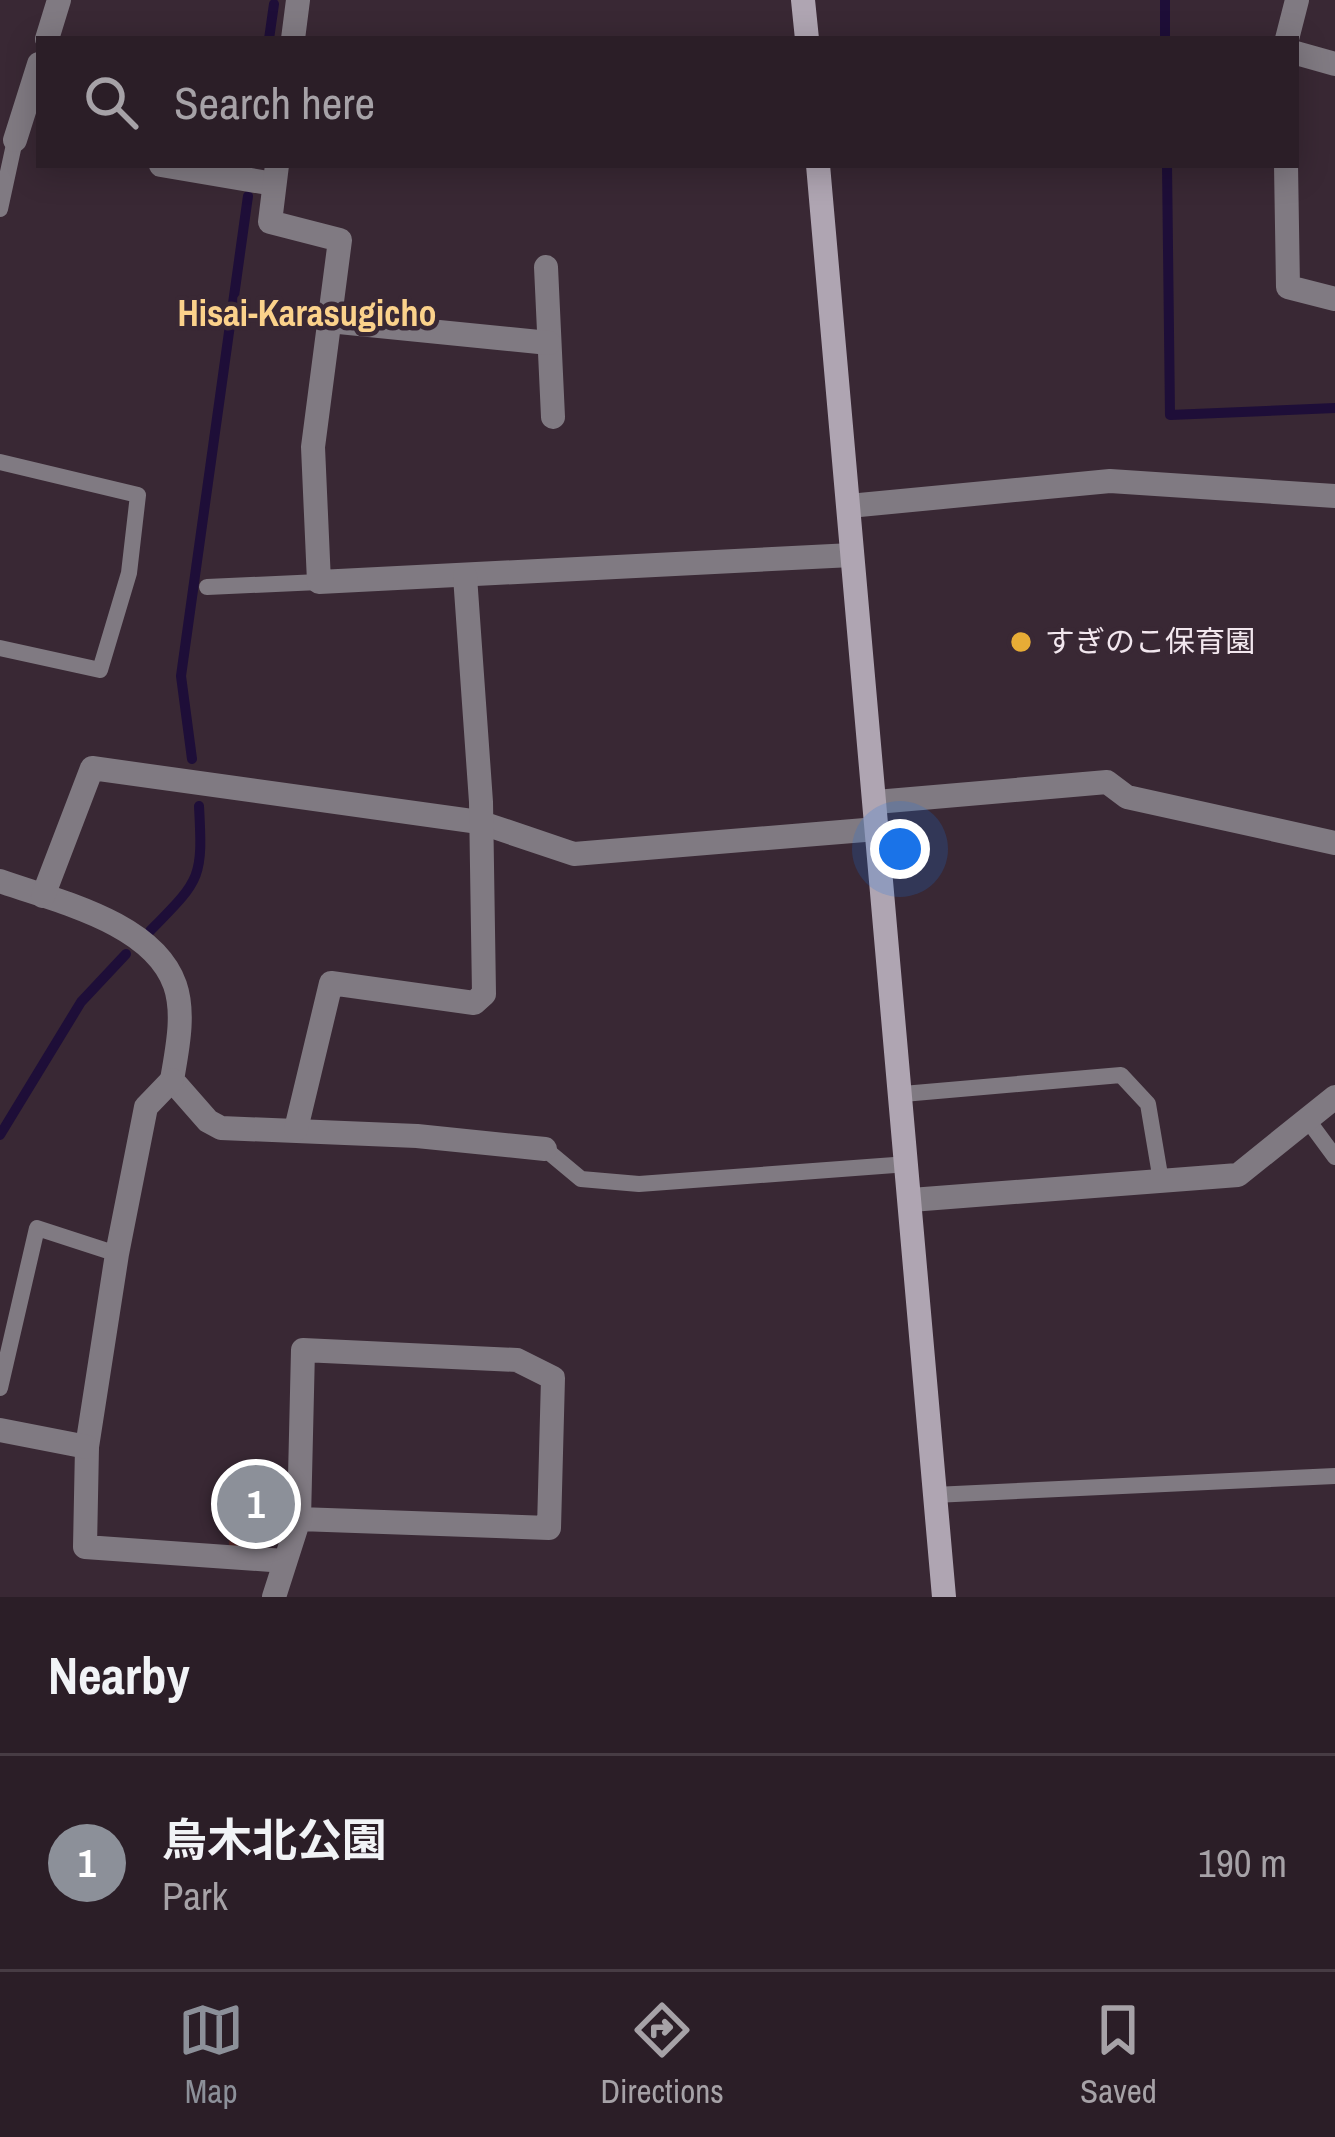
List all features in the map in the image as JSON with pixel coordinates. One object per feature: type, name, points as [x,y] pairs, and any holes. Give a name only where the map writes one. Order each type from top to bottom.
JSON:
[{"type":"street","points":[[48,36],[59,0]]},
{"type":"street","points":[[293,36],[298,0]]},
{"type":"street","points":[[803,0],[807,36]]},
{"type":"street","points":[[1288,36],[1298,0]]},
{"type":"street","points":[[1299,54],[1335,64]]},
{"type":"street","points":[[18,141],[36,75]]},
{"type":"street","points":[[196,168],[276,175],[270,222],[340,240],[313,447],[319,582],[852,555]]},
{"type":"street","points":[[818,168],[944,1597]]},
{"type":"street","points":[[1286,168],[1288,286],[1335,298]]},
{"type":"street","points":[[546,267],[553,417]]},
{"type":"street","points":[[329,321],[549,343]]},
{"type":"street","points":[[849,506],[1110,481],[1335,496]]},
{"type":"street","points":[[296,1129],[331,982],[474,1003],[484,994],[465,576]]},
{"type":"street","points":[[43,896],[92,768],[479,822],[574,854],[877,829]]},
{"type":"street","points":[[876,802],[1107,782],[1127,796],[1335,843]]},
{"type":"street","points":[[0,881],[136,936],[166,968],[176,988],[179,1033],[172,1080],[146,1107],[117,1254],[87,1447],[85,1547],[285,1561]]},
{"type":"street","points":[[172,1080],[208,1121],[221,1128],[296,1129],[544,1149]]},
{"type":"street","points":[[911,1200],[1238,1175],[1335,1097]]},
{"type":"street","points":[[274,1597],[299,1519],[303,1350],[517,1360],[554,1378],[549,1528],[299,1519]]},
{"type":"street","points":[[0,1430],[87,1447]]},
{"type":"lane","points":[[0,209],[18,141]]},
{"type":"lane","points":[[0,462],[138,495],[129,573],[100,670],[0,648]]},
{"type":"lane","points":[[207,587],[319,582]]},
{"type":"lane","points":[[903,1094],[1121,1075],[1148,1104],[1161,1181]]},
{"type":"lane","points":[[1307,1119],[1335,1157]]},
{"type":"lane","points":[[544,1149],[580,1179],[639,1184],[908,1164]]},
{"type":"lane","points":[[0,1388],[18,1289],[37,1228],[117,1254]]},
{"type":"lane","points":[[934,1495],[1335,1475]]},
{"type":"shaded area","points":[[232,1472],[283,1474],[281,1535],[263,1551],[229,1547]]},
{"type":"waterway","points":[[1165,0],[1165,36]]},
{"type":"waterway","points":[[269,36],[274,4]]},
{"type":"waterway","points":[[1167,168],[1170,415],[1335,408]]},
{"type":"waterway","points":[[192,759],[181,676],[248,196]]},
{"type":"waterway","points":[[150,931],[195,876],[199,806]]},
{"type":"waterway","points":[[0,1135],[81,1002],[126,954]]},
{"type":"place","name":"すぎのこ保育園","points":[[1021,642]]},
{"type":"place","name":"烏木北公園","points":[[256,1504]]},
{"type":"district","name":"Hisai-Karasugicho","points":[[307,313]]}]
